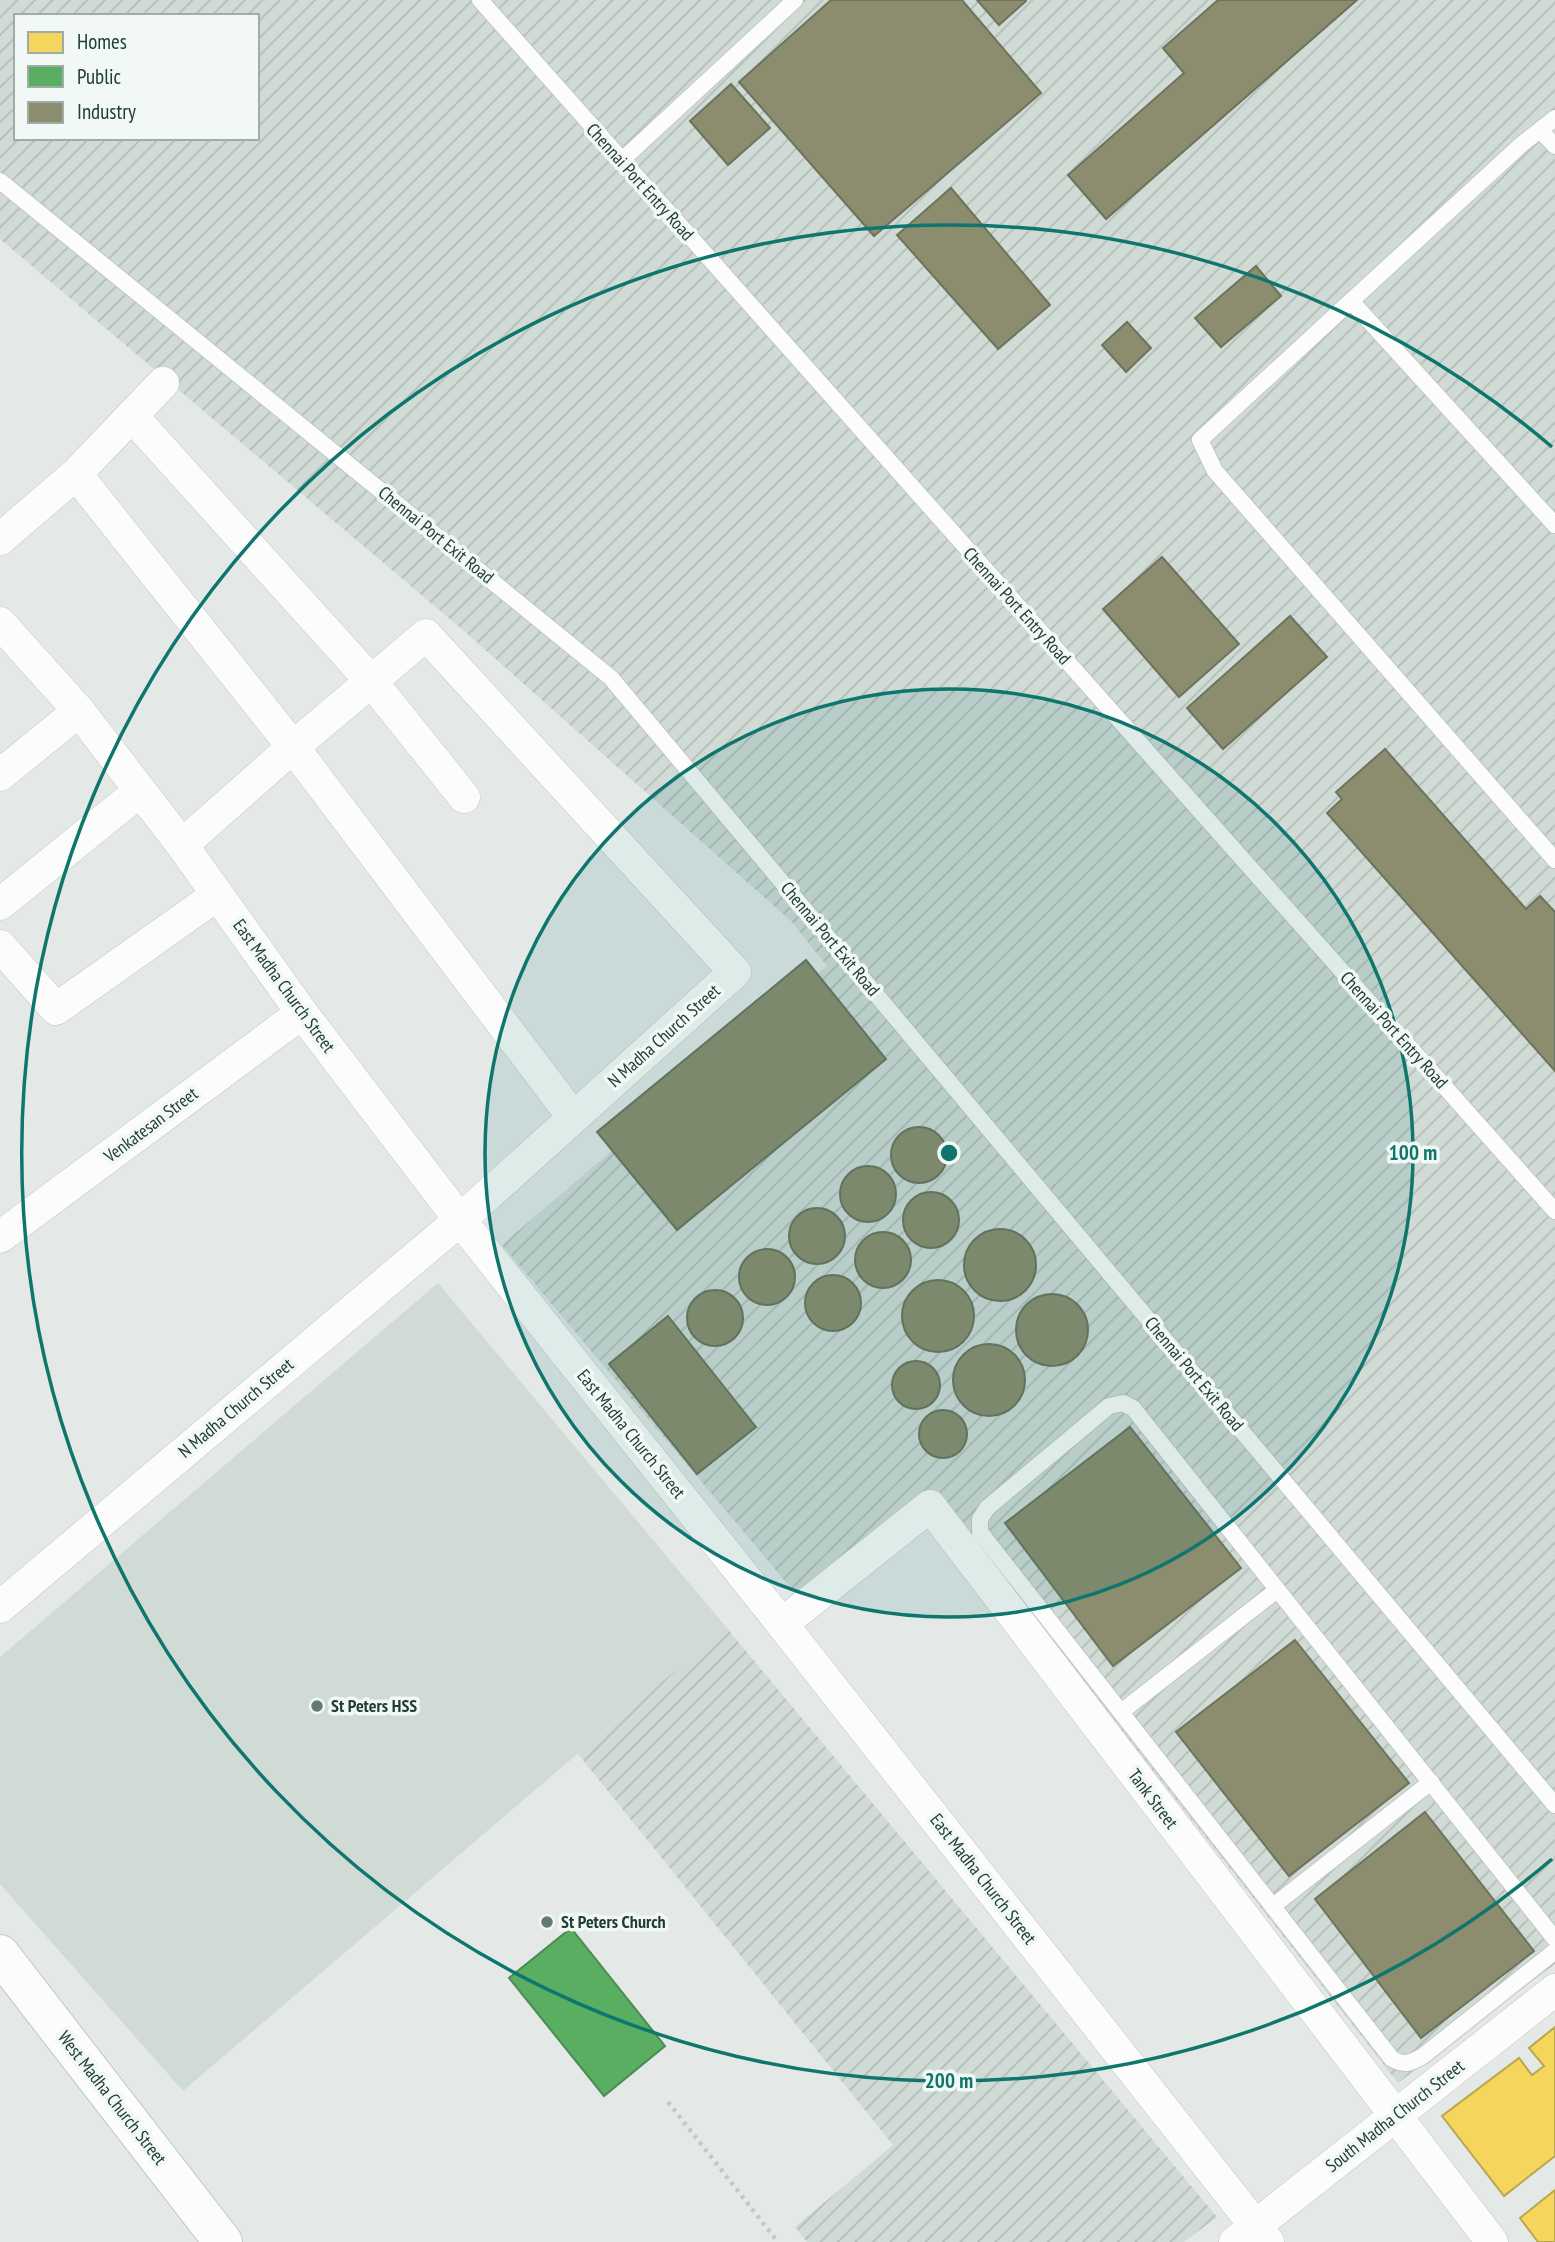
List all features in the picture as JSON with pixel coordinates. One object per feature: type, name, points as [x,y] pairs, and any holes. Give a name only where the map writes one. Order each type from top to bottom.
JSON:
[{"type":"main road","name":"West Madha Church Street","points":[[0,1954],[223,2242]]},
{"type":"street","points":[[0,538],[76,474],[163,383]]},
{"type":"street","points":[[132,416],[371,681],[464,797]]},
{"type":"street","points":[[76,474],[293,747],[573,1117]]},
{"type":"street","name":"East Madha Church Street","points":[[0,623],[79,711],[182,845],[302,1013],[460,1220],[782,1624],[1253,2237]]},
{"type":"street","name":"N Madha Church Street","points":[[0,1607],[460,1220],[735,972],[426,635],[182,845]]},
{"type":"street","points":[[0,775],[79,711]]},
{"type":"street","points":[[0,904],[140,791]]},
{"type":"street","points":[[0,946],[56,1009],[217,895]]},
{"type":"street","name":"Venkatesan Street","points":[[0,1237],[302,1013]]},
{"type":"street","name":"Tank Street","points":[[782,1624],[930,1506],[1492,2242]]},
{"type":"street","name":"South Madha Church Street","points":[[1253,2237],[1394,2116],[1555,1990]]},
{"type":"lane","name":"Chennai Port Entry Road","points":[[480,0],[1555,1211]]},
{"type":"lane","points":[[621,161],[795,0]]},
{"type":"lane","points":[[1555,118],[1200,440],[1215,471],[1555,860]]},
{"type":"lane","points":[[1540,130],[1555,146]]},
{"type":"lane","name":"Chennai Port Exit Road","points":[[0,181],[611,678],[1555,1805]]},
{"type":"lane","points":[[1351,301],[1555,525]]},
{"type":"lane","points":[[1555,1938],[1133,1408],[1122,1403],[1110,1406],[987,1507],[980,1519],[980,1532],[1392,2059],[1410,2063],[1423,2056],[1555,1951]]},
{"type":"lane","points":[[1121,1712],[1277,1590]]},
{"type":"lane","points":[[1273,1906],[1431,1782]]},
{"type":"path","points":[[668,2102],[778,2242]]},
{"type":"shaded area","points":[[0,0],[1555,0],[1555,1964],[1398,2083],[936,1494],[801,1600],[502,1245],[827,966],[791,921],[464,631],[0,239]]},
{"type":"shaded area","name":"St Peters HSS","points":[[438,1283],[726,1627],[183,2091],[0,1884],[0,1657]]},
{"type":"shaded area","points":[[726,1627],[1217,2217],[1184,2242],[807,2242],[795,2227],[893,2145],[578,1754]]},
{"type":"building: Homes","points":[[1555,2027],[1555,2156],[1504,2196],[1442,2116],[1519,2058],[1532,2075],[1544,2066],[1529,2048]]},
{"type":"building: Homes","points":[[1555,2190],[1555,2242],[1538,2242],[1520,2218]]},
{"type":"building: Public","points":[[571,1928],[665,2046],[604,2096],[509,1978]]},
{"type":"building: Industry","points":[[831,0],[962,0],[1041,93],[874,236],[739,82]]},
{"type":"building: Industry","points":[[977,0],[1025,0],[1026,1],[999,25]]},
{"type":"building: Industry","points":[[1218,0],[1357,0],[1106,219],[1068,175],[1184,73],[1163,48]]},
{"type":"building: Industry","points":[[731,84],[770,128],[728,165],[690,121]]},
{"type":"building: Industry","points":[[951,188],[1050,305],[998,349],[897,235]]},
{"type":"building: Industry","points":[[1256,266],[1281,296],[1221,347],[1195,318]]},
{"type":"building: Industry","points":[[1127,322],[1151,348],[1126,372],[1102,345]]},
{"type":"building: Industry","points":[[1162,557],[1239,644],[1179,697],[1103,609]]},
{"type":"building: Industry","points":[[1290,616],[1327,657],[1223,749],[1187,708]]},
{"type":"building: Industry","points":[[1385,749],[1526,909],[1540,896],[1555,912],[1555,1071],[1327,813],[1342,799],[1336,792]]},
{"type":"building: Industry","points":[[806,960],[886,1059],[677,1230],[597,1132]]},
{"type":"building: Industry","points":[[919,1127],[930,1129],[939,1135],[945,1144],[945,1166],[939,1175],[930,1181],[919,1183],[908,1181],[899,1175],[893,1166],[891,1155],[893,1144],[899,1135],[908,1129]]},
{"type":"building: Industry","points":[[868,1166],[879,1168],[888,1174],[894,1183],[894,1205],[888,1214],[879,1220],[868,1222],[857,1220],[848,1214],[842,1205],[840,1194],[842,1183],[848,1174],[857,1168]]},
{"type":"building: Industry","points":[[931,1192],[942,1194],[951,1200],[957,1209],[957,1231],[951,1240],[942,1246],[931,1248],[920,1246],[911,1240],[905,1231],[903,1220],[905,1209],[911,1200],[920,1194]]},
{"type":"building: Industry","points":[[817,1208],[828,1210],[837,1216],[843,1225],[843,1247],[837,1256],[828,1262],[817,1264],[806,1262],[797,1256],[791,1247],[789,1236],[791,1225],[797,1216],[806,1210]]},
{"type":"building: Industry","points":[[993,1229],[1007,1229],[1026,1239],[1036,1258],[1036,1272],[1026,1291],[1007,1301],[993,1301],[974,1291],[964,1272],[964,1258],[974,1239]]},
{"type":"building: Industry","points":[[883,1232],[894,1234],[903,1240],[909,1249],[909,1271],[903,1280],[894,1286],[883,1288],[872,1286],[863,1280],[857,1271],[855,1260],[857,1249],[863,1240],[872,1234]]},
{"type":"building: Industry","points":[[767,1249],[778,1251],[787,1257],[793,1266],[793,1288],[787,1297],[778,1303],[767,1305],[756,1303],[747,1297],[741,1288],[739,1277],[741,1266],[747,1257],[756,1251]]},
{"type":"building: Industry","points":[[833,1275],[844,1277],[853,1283],[859,1292],[859,1314],[853,1323],[844,1329],[833,1331],[822,1329],[813,1323],[807,1314],[805,1303],[807,1292],[813,1283],[822,1277]]},
{"type":"building: Industry","points":[[938,1280],[952,1283],[964,1290],[971,1302],[974,1316],[971,1330],[964,1342],[952,1349],[938,1352],[924,1349],[912,1342],[905,1330],[902,1316],[905,1302],[912,1290],[924,1283]]},
{"type":"building: Industry","points":[[715,1290],[726,1292],[735,1298],[741,1307],[741,1329],[735,1338],[726,1344],[715,1346],[704,1344],[695,1338],[689,1329],[687,1318],[689,1307],[695,1298],[704,1292]]},
{"type":"building: Industry","points":[[1045,1294],[1059,1294],[1078,1304],[1088,1323],[1088,1337],[1078,1356],[1059,1366],[1045,1366],[1026,1356],[1016,1337],[1016,1323],[1026,1304]]},
{"type":"building: Industry","points":[[668,1316],[756,1427],[697,1474],[609,1364]]},
{"type":"building: Industry","points":[[982,1344],[996,1344],[1015,1354],[1025,1373],[1025,1387],[1015,1406],[996,1416],[982,1416],[963,1406],[953,1387],[953,1373],[963,1354]]},
{"type":"building: Industry","points":[[916,1361],[933,1368],[940,1385],[933,1402],[916,1409],[899,1402],[892,1385],[899,1368]]},
{"type":"building: Industry","points":[[943,1410],[960,1417],[967,1434],[960,1451],[943,1458],[926,1451],[919,1434],[926,1417]]},
{"type":"building: Industry","points":[[1130,1427],[1241,1568],[1113,1666],[1005,1523]]},
{"type":"building: Industry","points":[[1295,1640],[1409,1783],[1289,1876],[1176,1732]]},
{"type":"building: Industry","points":[[1425,1812],[1534,1951],[1421,2038],[1315,1899]]},
{"type":"place","name":"St Peters HSS","points":[[317,1706]]},
{"type":"place","name":"St Peters Church","points":[[547,1922]]}]
